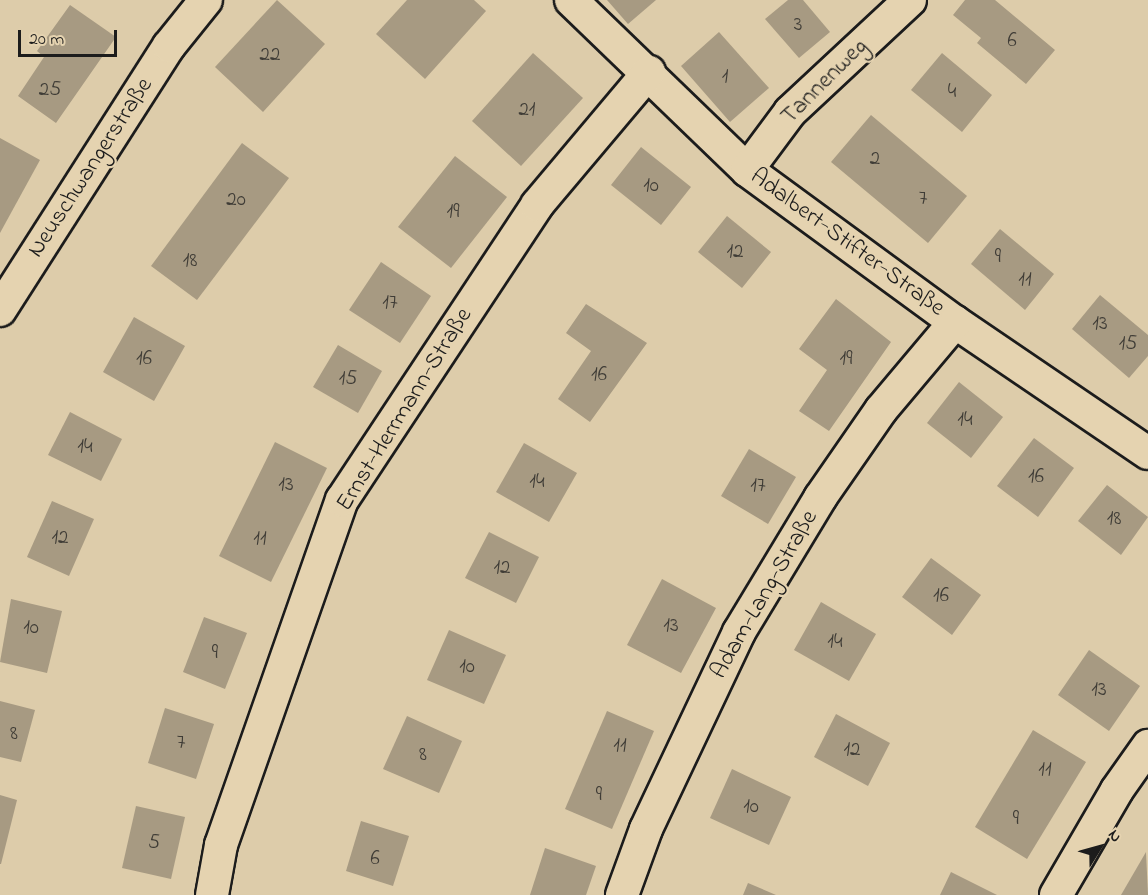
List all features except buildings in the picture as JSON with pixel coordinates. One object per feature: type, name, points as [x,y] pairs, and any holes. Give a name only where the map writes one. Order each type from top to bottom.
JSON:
[{"type":"street","name":"Neuschwangerstraße","points":[[0,310],[169,45],[206,0]]},
{"type":"street","name":"Adalbert-Stifter-Straße","points":[[571,0],[649,72],[747,170],[955,322],[1148,453]]},
{"type":"street","name":"Tannenweg","points":[[747,170],[790,112],[910,0]]},
{"type":"street","name":"Ernst-Herrmann-Straße","points":[[212,895],[221,845],[342,500],[537,205],[649,72]]},
{"type":"street","name":"Adam-Lang-Straße","points":[[622,895],[645,829],[740,633],[820,498],[881,410],[955,322]]},
{"type":"street","points":[[1056,895],[1117,790],[1148,746]]}]
